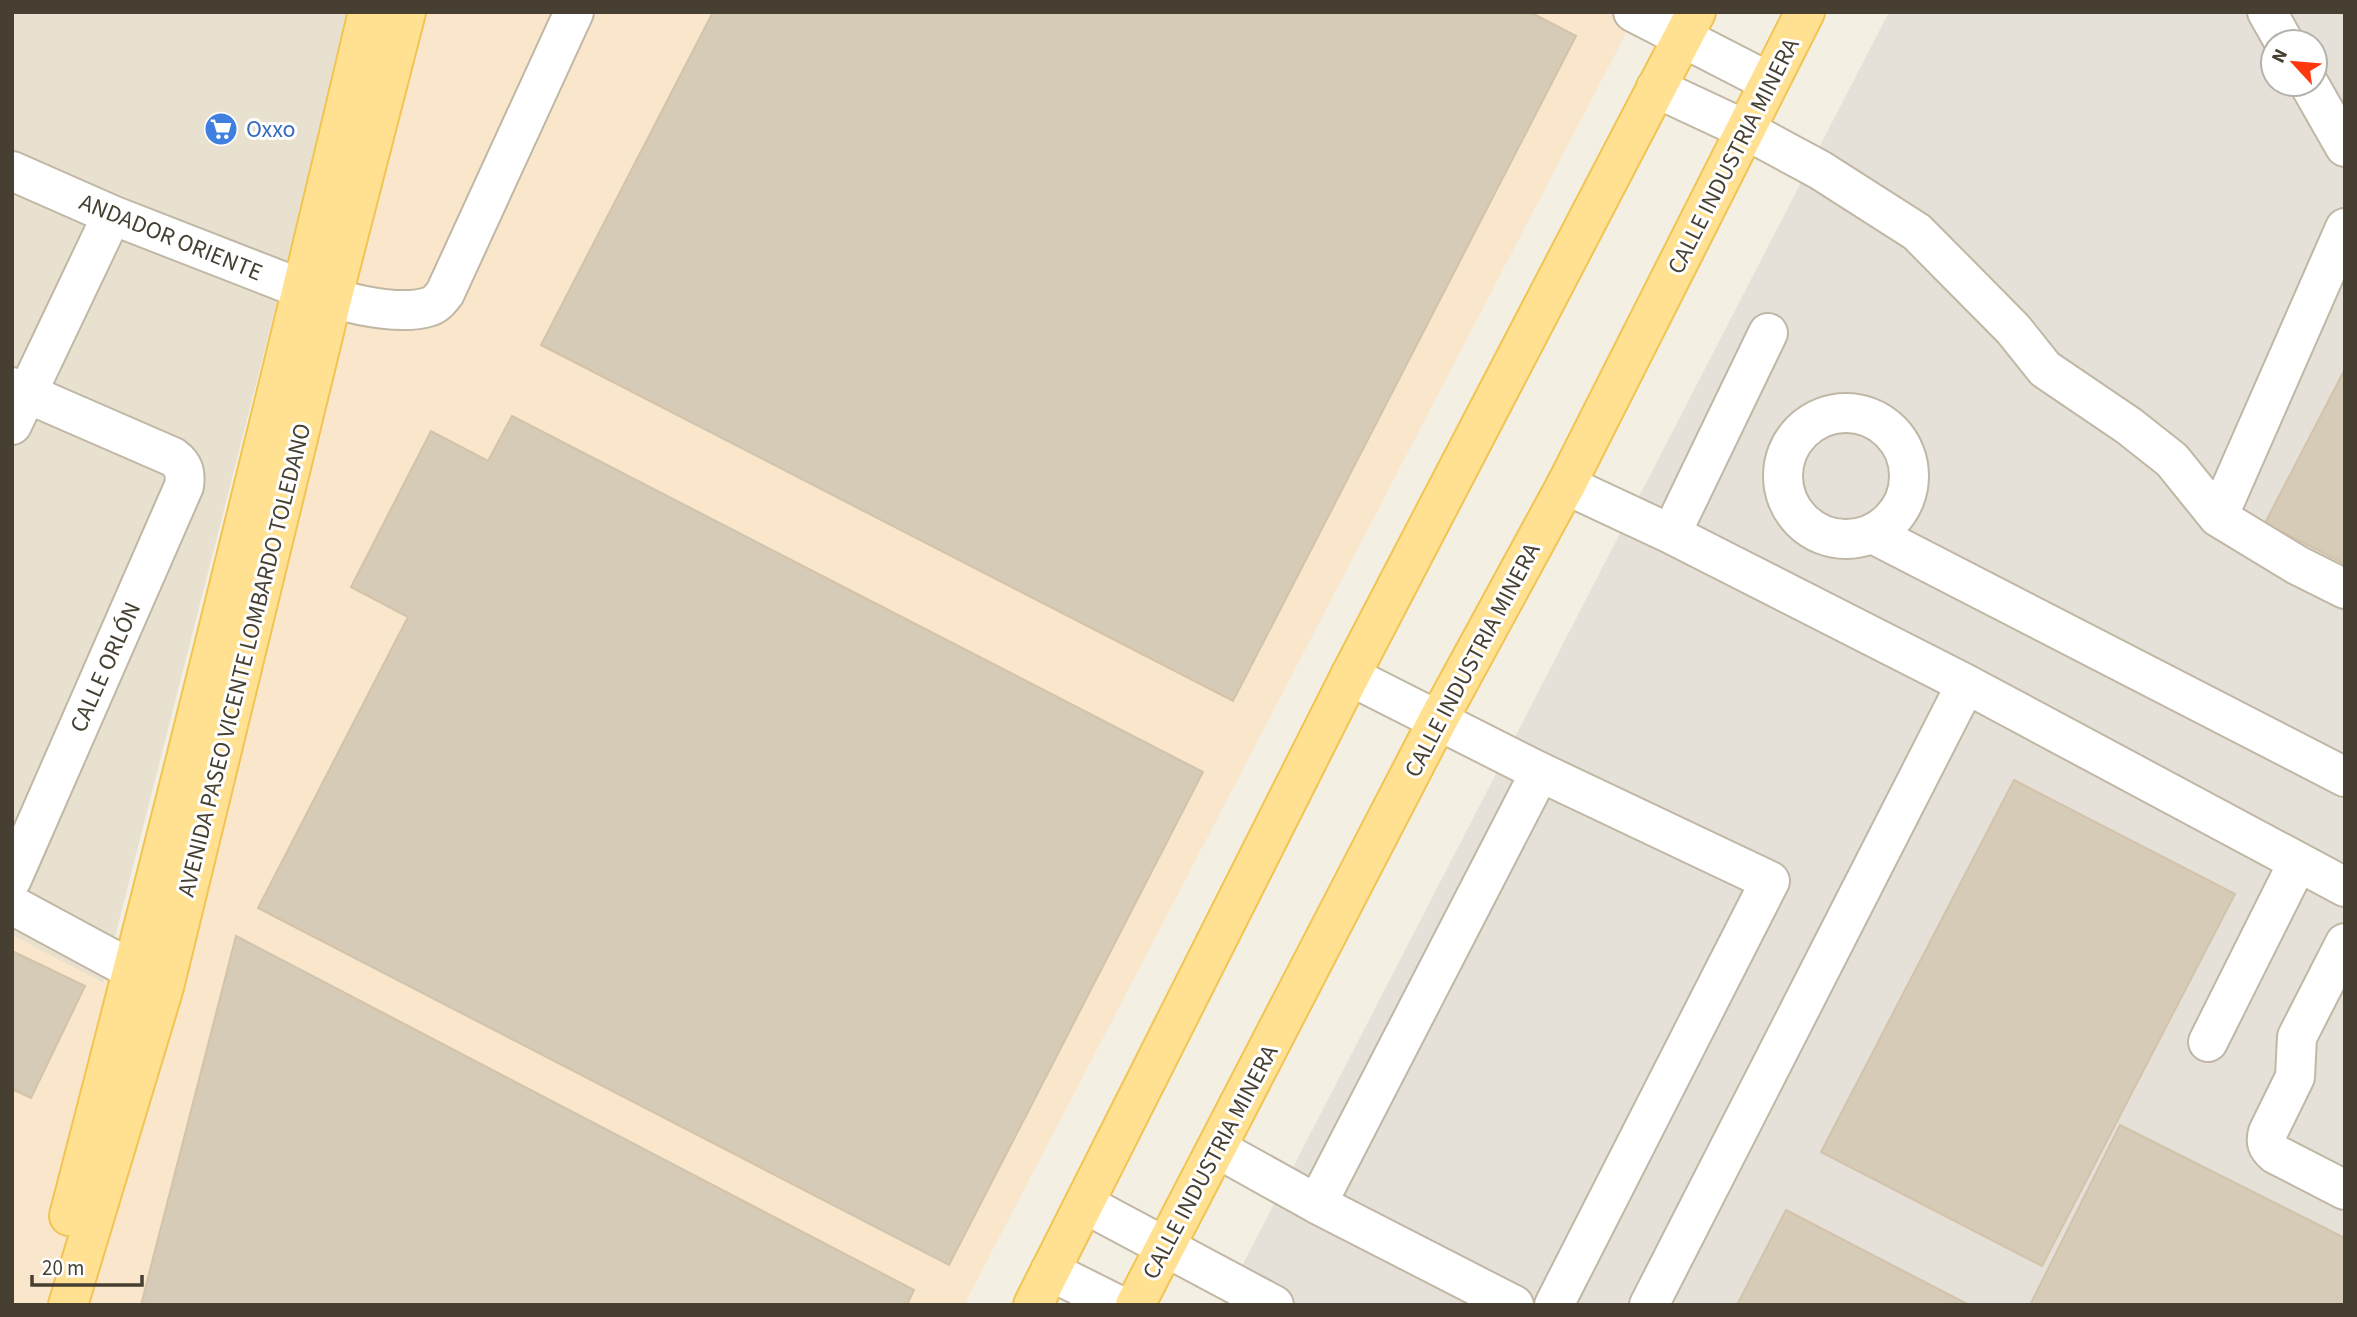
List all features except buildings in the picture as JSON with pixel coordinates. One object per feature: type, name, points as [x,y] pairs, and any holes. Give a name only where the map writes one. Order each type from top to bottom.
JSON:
[{"type":"main road","name":"AVENIDA PASEO VICENTE LOMBARDO TOLEDANO","points":[[68,1305],[317,294],[368,12]]},
{"type":"main road","name":"AVENIDA PASEO VICENTE LOMBARDO TOLEDANO","points":[[317,294],[406,12]]},
{"type":"main road","name":"CALLE INDUSTRIA MINERA","points":[[1135,1305],[1438,720],[1566,485],[1805,12]]},
{"type":"main road","points":[[1032,1305],[1350,676],[1690,24]]},
{"type":"main road","name":"AVENIDA PASEO VICENTE LOMBARDO TOLEDANO","points":[[46,1305],[148,979]]},
{"type":"street","name":"ANDADOR ORIENTE","points":[[12,172],[112,215],[317,294],[378,308],[429,307],[438,302],[445,293],[574,12]]},
{"type":"street","points":[[1633,12],[1690,24],[1769,82]]},
{"type":"street","points":[[2267,12],[2276,28]]},
{"type":"street","points":[[1656,88],[1746,130],[1820,170],[1917,232],[2013,329],[2045,369],[2129,426],[2172,460],[2218,517],[2297,565],[2345,589]]},
{"type":"street","points":[[2317,98],[2345,147]]},
{"type":"street","points":[[17,402],[112,215]]},
{"type":"street","points":[[2218,517],[2345,228]]},
{"type":"street","points":[[1671,534],[1768,333]]},
{"type":"street","name":"CALLE ORLÓN","points":[[12,879],[184,486],[184,469],[173,457],[17,402]]},
{"type":"street","points":[[1566,485],[1671,534],[1966,684],[2345,887]]},
{"type":"street","points":[[1873,534],[2345,777]]},
{"type":"street","points":[[1350,676],[1540,772],[1770,881],[1554,1305]]},
{"type":"street","points":[[1649,1305],[1966,684]]},
{"type":"street","points":[[1317,1203],[1540,772]]},
{"type":"street","points":[[2208,1042],[2298,862]]},
{"type":"street","points":[[12,905],[148,979]]},
{"type":"street","points":[[2345,943],[2297,1037],[2295,1077],[2266,1141],[2275,1154],[2345,1190]]},
{"type":"street","points":[[1218,1149],[1514,1305]]},
{"type":"street","points":[[1084,1204],[1274,1305]]},
{"type":"street","points":[[1050,1271],[1118,1305]]},
{"type":"shaded area","points":[[12,12],[351,12],[103,984],[12,935]]},
{"type":"shaded area","points":[[397,12],[1637,12],[964,1305],[12,1305],[12,935],[104,983]]},
{"type":"shaded area","points":[[1889,12],[2345,12],[2345,1305],[1222,1305]]},
{"type":"place","name":"Oxxo","points":[[221,129]]}]
